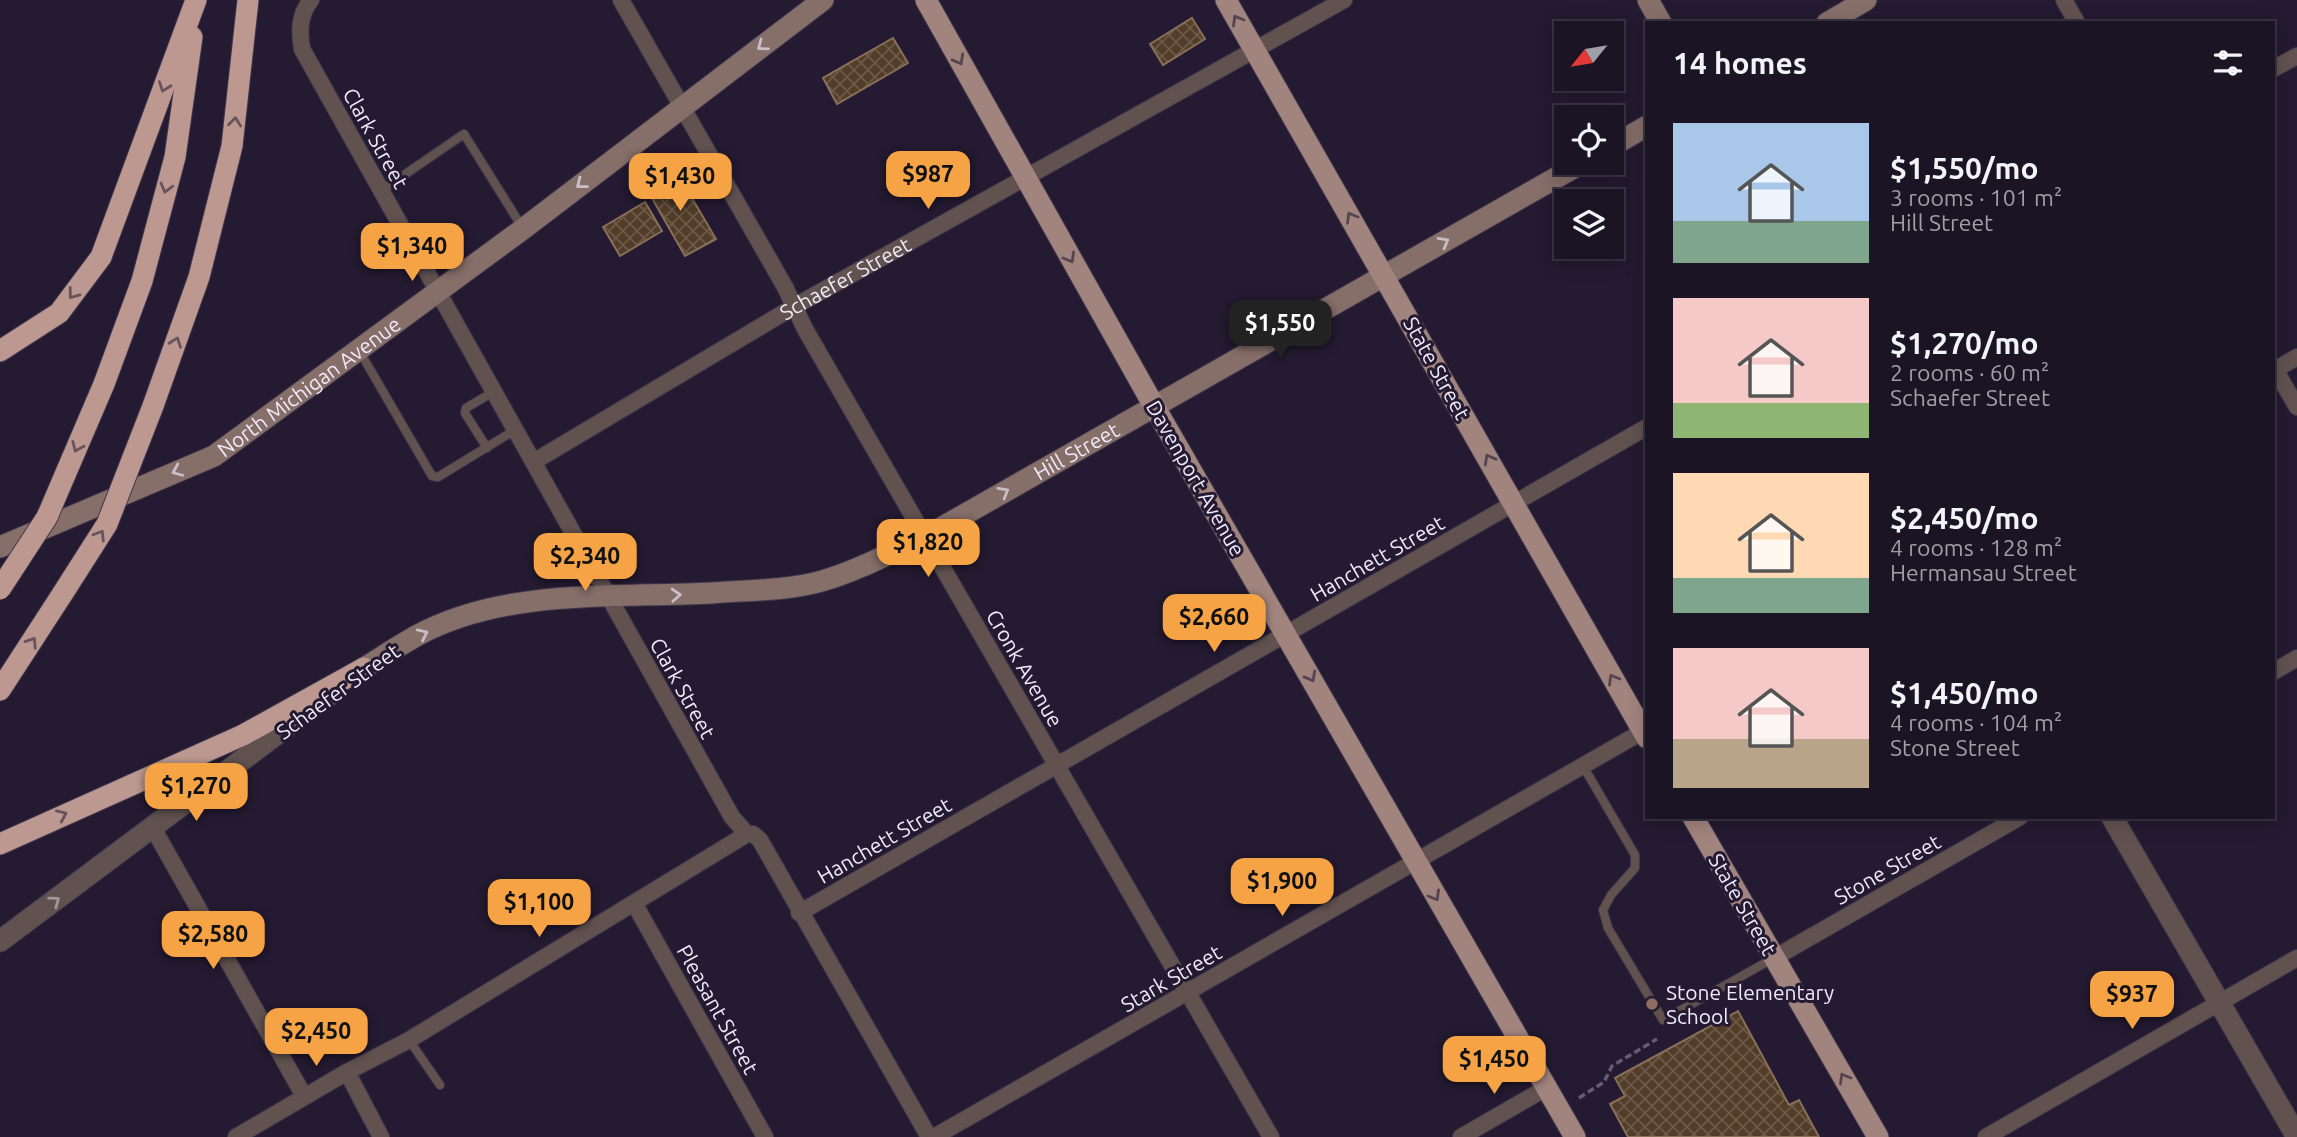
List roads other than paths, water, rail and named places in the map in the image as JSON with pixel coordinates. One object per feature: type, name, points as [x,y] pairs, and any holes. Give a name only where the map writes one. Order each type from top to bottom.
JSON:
[{"type":"highway","points":[[0,351],[26,337],[59,313],[101,257],[196,0]]},
{"type":"highway","points":[[0,589],[47,517],[104,384],[142,281],[174,157],[196,0]]},
{"type":"highway","points":[[0,690],[107,524],[153,406],[199,277],[232,146],[248,0]]},
{"type":"highway","points":[[0,844],[243,735],[364,668]]},
{"type":"main road","name":"Davenport Avenue","points":[[926,0],[1154,406],[1575,1137]]},
{"type":"main road","name":"State Street","points":[[1226,0],[1645,733]]},
{"type":"main road","points":[[1648,0],[1660,21]]},
{"type":"main road","points":[[1830,21],[1867,0]]},
{"type":"main road","name":"North Michigan Avenue","points":[[0,547],[214,456],[523,229],[818,2]]},
{"type":"main road","points":[[1624,139],[1645,127]]},
{"type":"main road","name":"Hill Street","points":[[608,597],[771,589],[821,581],[925,537],[1561,175]]},
{"type":"main road","name":"Schaefer Street","points":[[364,668],[420,634],[467,616],[543,601],[608,597]]},
{"type":"main road","name":"State Street","points":[[1694,819],[1878,1137]]},
{"type":"street","name":"Clark Street","points":[[311,0],[304,9],[300,25],[302,49],[732,817],[747,834],[758,836],[799,913],[929,1137]]},
{"type":"street","name":"Cronk Avenue","points":[[621,0],[925,537],[1271,1137]]},
{"type":"street","name":"Schaefer Street","points":[[535,461],[795,306],[1344,0]]},
{"type":"street","points":[[2064,0],[2076,21]]},
{"type":"street","points":[[2275,68],[2297,56]]},
{"type":"street","points":[[2275,368],[2297,357]]},
{"type":"street","points":[[2275,371],[2297,407]]},
{"type":"street","name":"Hanchett Street","points":[[799,913],[1645,428]]},
{"type":"street","points":[[2275,671],[2297,658]]},
{"type":"street","name":"Schaefer Street","points":[[0,941],[364,668]]},
{"type":"street","name":"Stark Street","points":[[934,1137],[1645,733]]},
{"type":"street","name":"Stone Street","points":[[1774,958],[2017,819]]},
{"type":"street","points":[[2113,819],[2297,1137]]},
{"type":"street","points":[[153,828],[304,1096]]},
{"type":"street","points":[[236,1137],[347,1072],[410,1040],[747,834]]},
{"type":"street","name":"Pleasant Street","points":[[634,903],[765,1137]]},
{"type":"street","points":[[1986,1137],[2297,958]]},
{"type":"street","points":[[347,1072],[381,1137]]},
{"type":"street","points":[[1461,1137],[1546,1088]]},
{"type":"lane","points":[[382,190],[464,134],[523,229]]},
{"type":"lane","points":[[359,349],[432,476],[438,477],[517,429]]},
{"type":"lane","points":[[487,448],[466,413],[466,408],[495,391]]},
{"type":"lane","points":[[1583,766],[1634,855],[1635,868],[1611,895],[1604,910],[1608,928],[1663,1020],[1774,958]]},
{"type":"lane","points":[[410,1040],[440,1085]]},
{"type":"place","name":"Stone Elementary School","points":[[1652,1004]]}]
